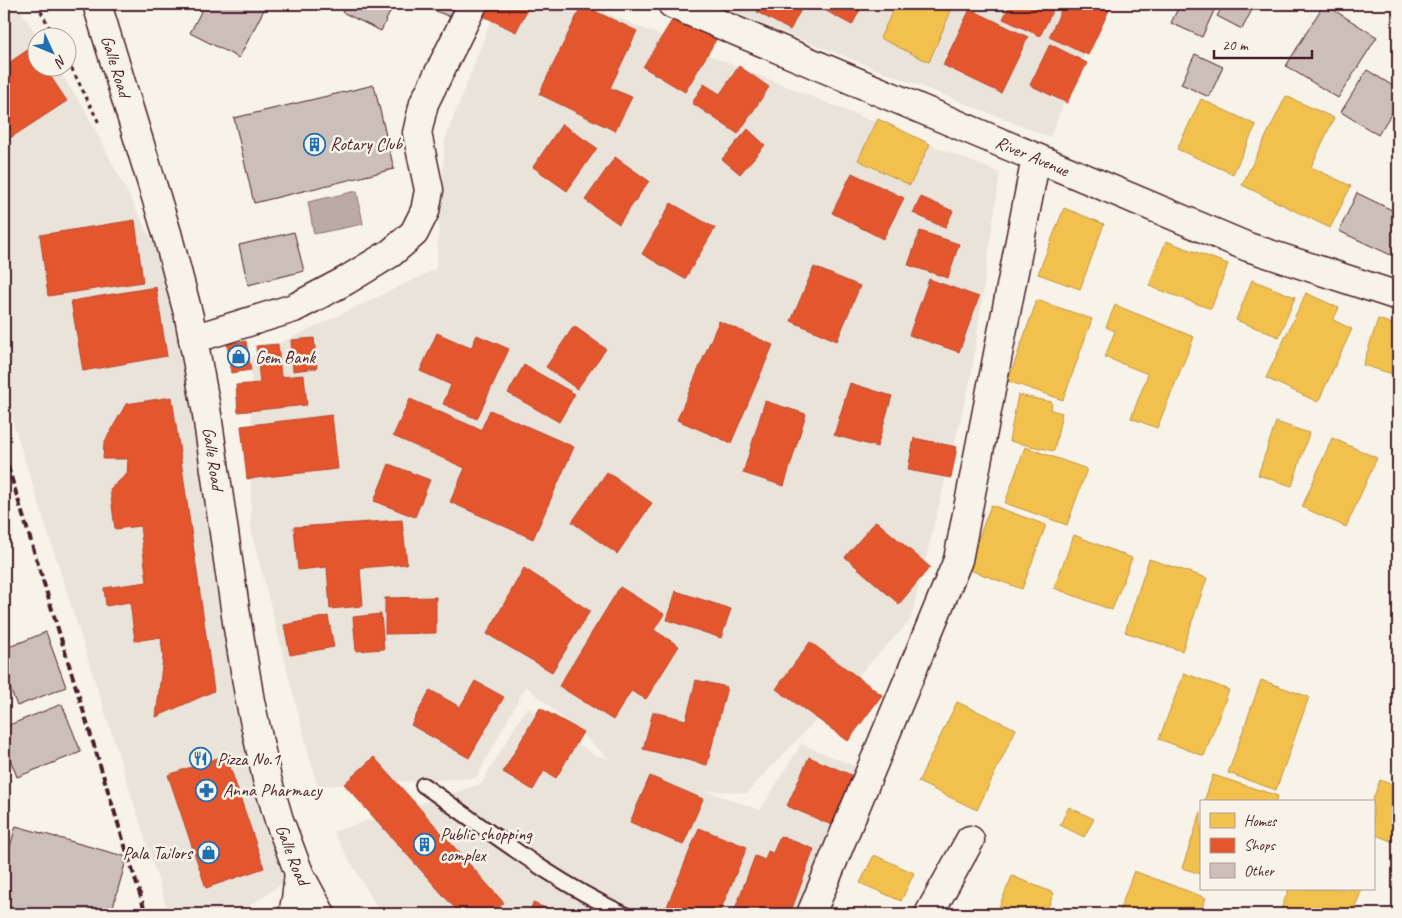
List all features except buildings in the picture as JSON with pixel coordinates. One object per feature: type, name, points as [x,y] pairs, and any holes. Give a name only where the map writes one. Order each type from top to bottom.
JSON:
[{"type":"main road","name":"Galle Road","points":[[96,4],[167,233],[193,339],[206,408],[250,701],[267,779],[279,820],[299,873],[321,914]]},
{"type":"main road","points":[[193,339],[294,308],[345,281],[391,253],[414,233],[425,211],[429,190],[417,133],[424,103],[473,4]]},
{"type":"main road","name":"River Avenue","points":[[672,4],[1248,247],[1398,296]]},
{"type":"main road","points":[[819,912],[958,560],[1036,158]]},
{"type":"main road","points":[[929,914],[970,840]]},
{"type":"main road","points":[[293,914],[299,873]]},
{"type":"lane","points":[[424,785],[541,868],[624,914]]},
{"type":"path","points":[[37,4],[50,28]]},
{"type":"shaded area","points":[[4,4],[16,4],[32,28],[28,28],[28,78],[64,78],[84,108],[166,268],[290,879],[236,914],[169,914],[4,394]]},
{"type":"shaded area","points":[[497,4],[583,4],[1000,173],[971,377],[910,621],[747,793],[703,790],[760,810],[801,744],[864,770],[797,914],[381,914],[333,832],[481,784],[527,707],[594,755],[610,759],[526,686],[476,778],[317,786],[251,530],[251,357],[436,269],[445,140]]},
{"type":"shaded area","points":[[711,4],[1105,4],[1050,137]]},
{"type":"shaded area","points":[[357,191],[363,224],[314,234],[308,202]]},
{"type":"railway","points":[[4,454],[146,914]]},
{"type":"place","name":"Rotary Club","points":[[314,144]]},
{"type":"place","name":"Gem Bank","points":[[239,357]]},
{"type":"place","name":"Pizza No.1","points":[[201,759]]},
{"type":"place","name":"Anna Pharmacy","points":[[207,790]]},
{"type":"place","name":"Public shopping complex","points":[[424,844]]},
{"type":"place","name":"Pala Tailors","points":[[208,853]]}]
